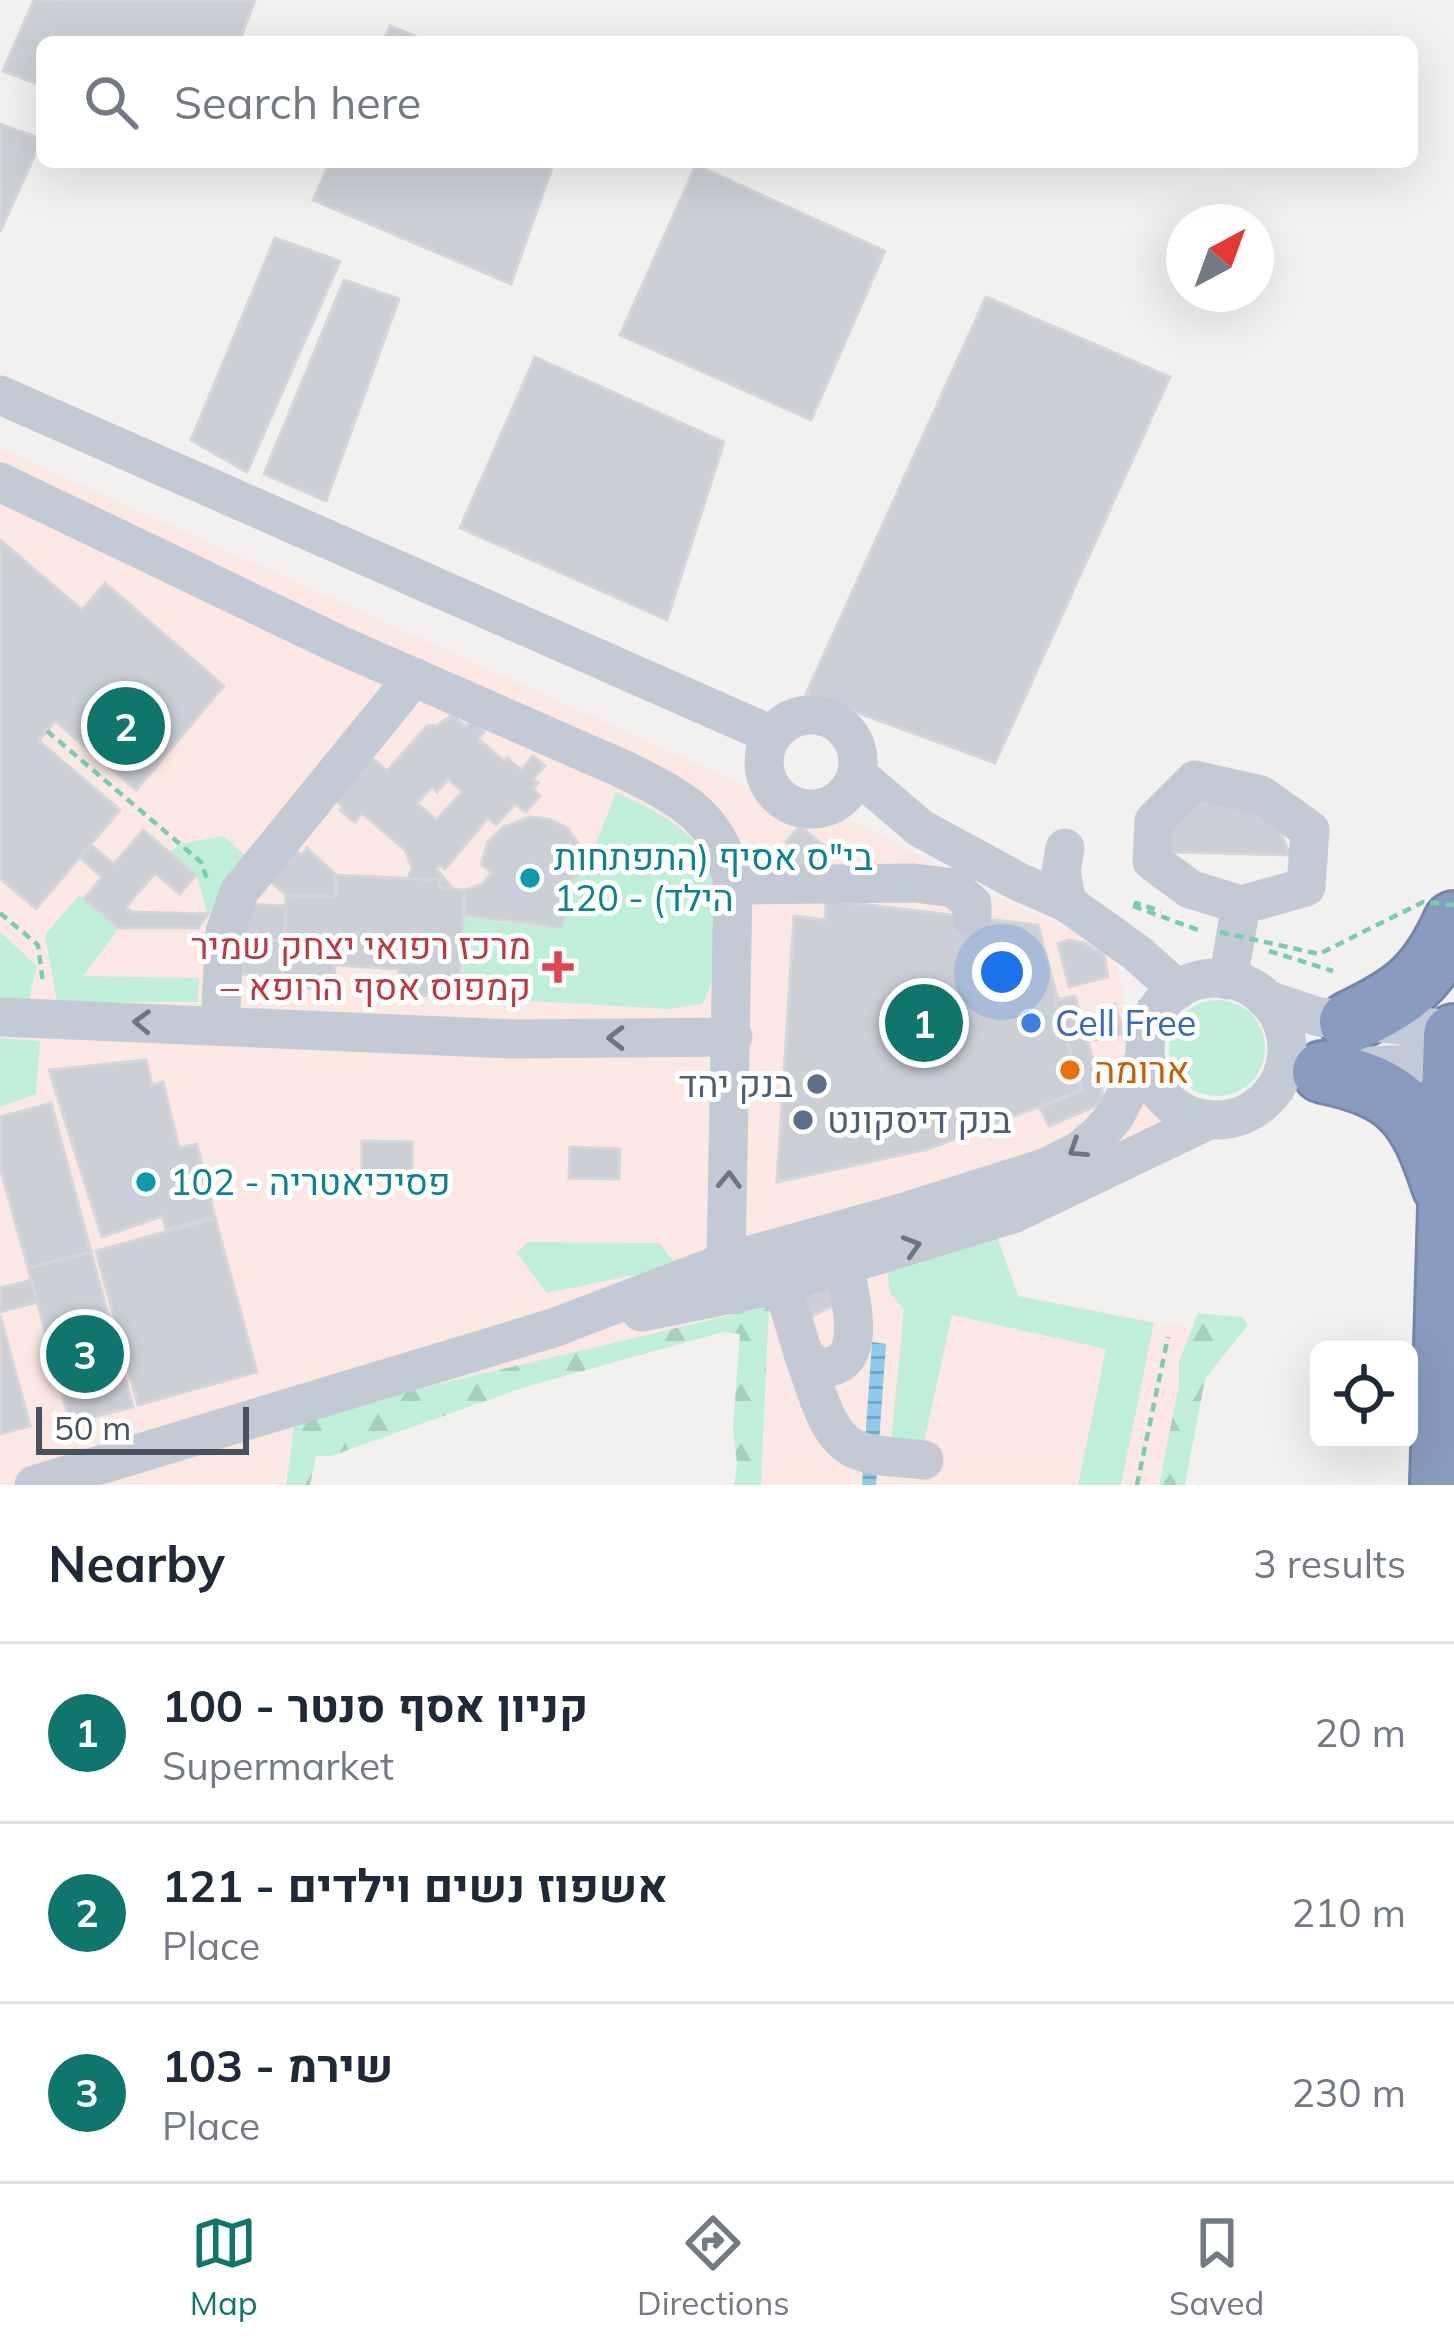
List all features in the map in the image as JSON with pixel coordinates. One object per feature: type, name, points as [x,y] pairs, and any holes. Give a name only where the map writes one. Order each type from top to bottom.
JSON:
[{"type":"highway","points":[[1450,1207],[1429,1141],[1411,1113],[1389,1092],[1317,1050],[1400,997],[1430,969],[1454,922]]},
{"type":"highway","points":[[1441,1485],[1454,977]]},
{"type":"street","points":[[0,394],[772,735]]},
{"type":"street","points":[[0,482],[414,677],[625,770],[701,816],[718,836],[733,885],[731,1278]]},
{"type":"street","points":[[220,1025],[225,932],[238,892],[414,677]]},
{"type":"street","points":[[804,714],[833,720],[854,741],[857,774],[844,796],[830,806],[797,807],[771,788],[764,773],[764,756],[772,735],[804,714]]},
{"type":"street","points":[[857,774],[920,828],[1077,910],[1178,990]]},
{"type":"street","points":[[1065,848],[1061,872],[1077,910]]},
{"type":"street","points":[[733,885],[934,885],[954,888],[967,898],[972,917]]},
{"type":"street","points":[[1228,980],[1232,926]]},
{"type":"street","points":[[34,1485],[731,1278],[838,1250],[1013,1214],[1197,1125],[1246,1114],[1317,1050],[1319,1017],[1265,999],[1228,980],[1197,981],[1161,1005],[1149,1024],[1139,1072],[1115,1116],[1079,1151],[838,1250],[782,1284],[731,1278]]},
{"type":"street","points":[[1265,999],[1277,1015],[1286,1043],[1285,1063],[1317,1050],[1454,1041]]},
{"type":"street","points":[[0,1017],[513,1039],[733,1037]]},
{"type":"street","points":[[1317,1050],[1345,1066],[1454,1041]]},
{"type":"street","points":[[1139,1072],[1197,1125]]},
{"type":"street","points":[[804,1356],[818,1367],[830,1368],[853,1350],[855,1338],[838,1250]]},
{"type":"street","points":[[782,1284],[804,1356],[837,1436],[891,1455]]},
{"type":"path","points":[[47,731],[201,862],[225,932]]},
{"type":"path","points":[[1077,910],[1100,891],[1319,954],[1423,902],[1454,904]]},
{"type":"path","points":[[0,914],[38,945],[49,1018]]},
{"type":"path","points":[[1197,1125],[1238,1127],[1266,1114],[1284,1100],[1317,1050],[1232,926]]},
{"type":"path","points":[[1137,988],[1141,1001],[1135,1030],[1139,1072]]},
{"type":"path","points":[[1137,1485],[1168,1337]]},
{"type":"shaded area","name":"מרכז רפואי יצחק שמיר – קמפוס אסף הרופא","points":[[0,448],[788,805],[846,817],[1007,902],[1086,934],[1114,954],[1131,1033],[1177,1143],[997,1234],[1019,1295],[1198,1330],[1177,1485],[762,1485],[769,1306],[295,1418],[284,1485],[0,1485]]},
{"type":"green space","points":[[616,792],[684,832],[707,863],[713,884],[715,950],[712,982],[702,1004],[668,1009],[462,997],[464,917],[561,930],[568,909],[563,903],[570,895],[565,889],[589,862]]},
{"type":"green space","points":[[223,836],[254,863],[227,884],[208,915],[196,874],[170,852],[180,844]]},
{"type":"green space","points":[[79,895],[119,928],[83,976],[199,978],[198,1002],[57,1002],[45,935]]},
{"type":"green space","points":[[0,932],[37,966],[29,1000],[0,998]]},
{"type":"green space","points":[[1217,1000],[1251,1014],[1265,1048],[1251,1082],[1217,1096],[1183,1082],[1169,1048],[1183,1014]]},
{"type":"green space","points":[[0,1038],[40,1041],[36,1094],[0,1107]]},
{"type":"green space","points":[[996,1234],[1018,1296],[1154,1323],[1121,1485],[1078,1485],[1106,1349],[952,1315],[923,1447],[891,1442],[904,1309],[890,1293],[887,1270]]},
{"type":"green space","points":[[527,1242],[659,1243],[678,1266],[547,1293],[517,1253]]},
{"type":"green space","points":[[769,1306],[761,1485],[734,1485],[740,1334],[723,1332],[525,1387],[331,1456],[316,1456],[310,1485],[286,1485],[295,1418]]},
{"type":"green space","points":[[1198,1313],[1242,1317],[1248,1325],[1205,1379],[1185,1485],[1159,1485],[1179,1385],[1179,1361]]},
{"type":"water","points":[[872,1342],[886,1344],[876,1485],[862,1485]]},
{"type":"building","points":[[34,0],[255,0],[241,36],[36,36],[36,84],[3,71]]},
{"type":"building","points":[[390,26],[414,36],[386,36]]},
{"type":"building","points":[[0,124],[36,137],[36,152],[0,232]]},
{"type":"building","points":[[327,168],[552,168],[511,284],[313,200]]},
{"type":"building","points":[[695,168],[885,251],[811,420],[620,335]]},
{"type":"building","points":[[275,238],[340,261],[247,472],[191,440]]},
{"type":"building","points":[[344,280],[399,299],[326,501],[264,474]]},
{"type":"building","points":[[986,297],[1170,377],[995,763],[806,694]]},
{"type":"building","points":[[535,357],[724,442],[667,620],[460,528]]},
{"type":"building","points":[[0,540],[82,610],[105,583],[224,686],[136,790],[55,721],[39,741],[120,810],[36,909],[0,878]]},
{"type":"building","points":[[452,715],[466,727],[471,721],[484,732],[478,739],[504,761],[507,758],[521,770],[533,756],[545,766],[533,779],[538,783],[533,789],[540,796],[526,812],[515,804],[496,825],[488,818],[445,869],[440,865],[436,869],[453,889],[439,888],[440,880],[408,879],[412,867],[405,850],[362,813],[355,822],[350,819],[324,790],[361,748],[387,771],[427,726]],"holes":[[[448,779],[462,792],[436,820],[417,803]]]},
{"type":"building","points":[[1200,800],[1273,815],[1290,855],[1172,852],[1166,825]]},
{"type":"building","name":"בי\"ס אסיף (התפתחות הילד) - 120","points":[[529,817],[549,819],[567,828],[588,861],[565,889],[569,895],[563,903],[567,909],[561,928],[462,915],[465,890],[482,884],[492,873],[481,864],[488,842],[502,828]]},
{"type":"building","points":[[800,826],[830,851],[809,876],[788,857],[795,849],[786,842]]},
{"type":"building","points":[[143,830],[196,875],[180,894],[155,873],[126,907],[132,912],[208,914],[198,928],[119,928],[84,899],[102,877],[80,858],[91,845],[114,864]]},
{"type":"building","points":[[307,848],[336,875],[335,897],[286,895],[269,880],[295,850],[302,855]]},
{"type":"building","points":[[336,875],[440,880],[439,888],[465,890],[459,997],[397,994],[399,969],[335,965],[334,990],[282,987],[286,895],[335,897]]},
{"type":"building","points":[[826,900],[1038,925],[1082,1090],[928,1149],[777,1182],[794,916],[825,920]]},
{"type":"building","points":[[245,904],[286,906],[284,941],[244,939]]},
{"type":"building","points":[[244,939],[284,941],[282,976],[242,974]]},
{"type":"building","points":[[1069,940],[1104,955],[1108,977],[1069,987],[1058,944]]},
{"type":"building","points":[[1075,996],[1105,1102],[1049,1126],[1040,1108],[1082,1090],[1055,1000]]},
{"type":"building","points":[[1115,1004],[1124,1034],[1095,1040],[1090,1018]]},
{"type":"building","name":"102 - פסיכיאטריה","points":[[146,1060],[152,1085],[163,1082],[179,1148],[197,1144],[215,1217],[166,1230],[162,1216],[102,1237],[49,1070]]},
{"type":"building","points":[[51,1103],[91,1252],[28,1268],[0,1167],[0,1117]]},
{"type":"building","points":[[362,1141],[412,1142],[412,1173],[362,1171]]},
{"type":"building","points":[[570,1147],[620,1149],[619,1179],[569,1178]]},
{"type":"building","points":[[215,1218],[257,1372],[138,1405],[96,1251]]},
{"type":"building","points":[[91,1252],[133,1407],[70,1423],[28,1268]]},
{"type":"building","points":[[31,1280],[38,1302],[0,1312],[0,1288]]},
{"type":"building","points":[[829,1289],[835,1305],[804,1320],[797,1300]]},
{"type":"building","points":[[0,1315],[30,1426],[0,1434]]},
{"type":"place","name":"121 - אשפוז נשים וילדים","points":[[126,726]]},
{"type":"place","name":"בי\"ס אסיף (התפתחות הילד) - 120","points":[[530,878]]},
{"type":"place","name":"מרכז רפואי יצחק שמיר – קמפוס אסף הרופא","points":[[558,967]]},
{"type":"place","name":"100 - קניון אסף סנטר","points":[[924,1023]]},
{"type":"place","name":"Cell Free","points":[[1031,1023]]},
{"type":"place","name":"ארומה","points":[[1070,1070]]},
{"type":"place","name":"בנק יהד","points":[[817,1084]]},
{"type":"place","name":"בנק דיסקונט","points":[[803,1120]]},
{"type":"place","name":"102 - פסיכיאטריה","points":[[146,1182]]},
{"type":"place","name":"103 - שירמ","points":[[85,1354]]}]
